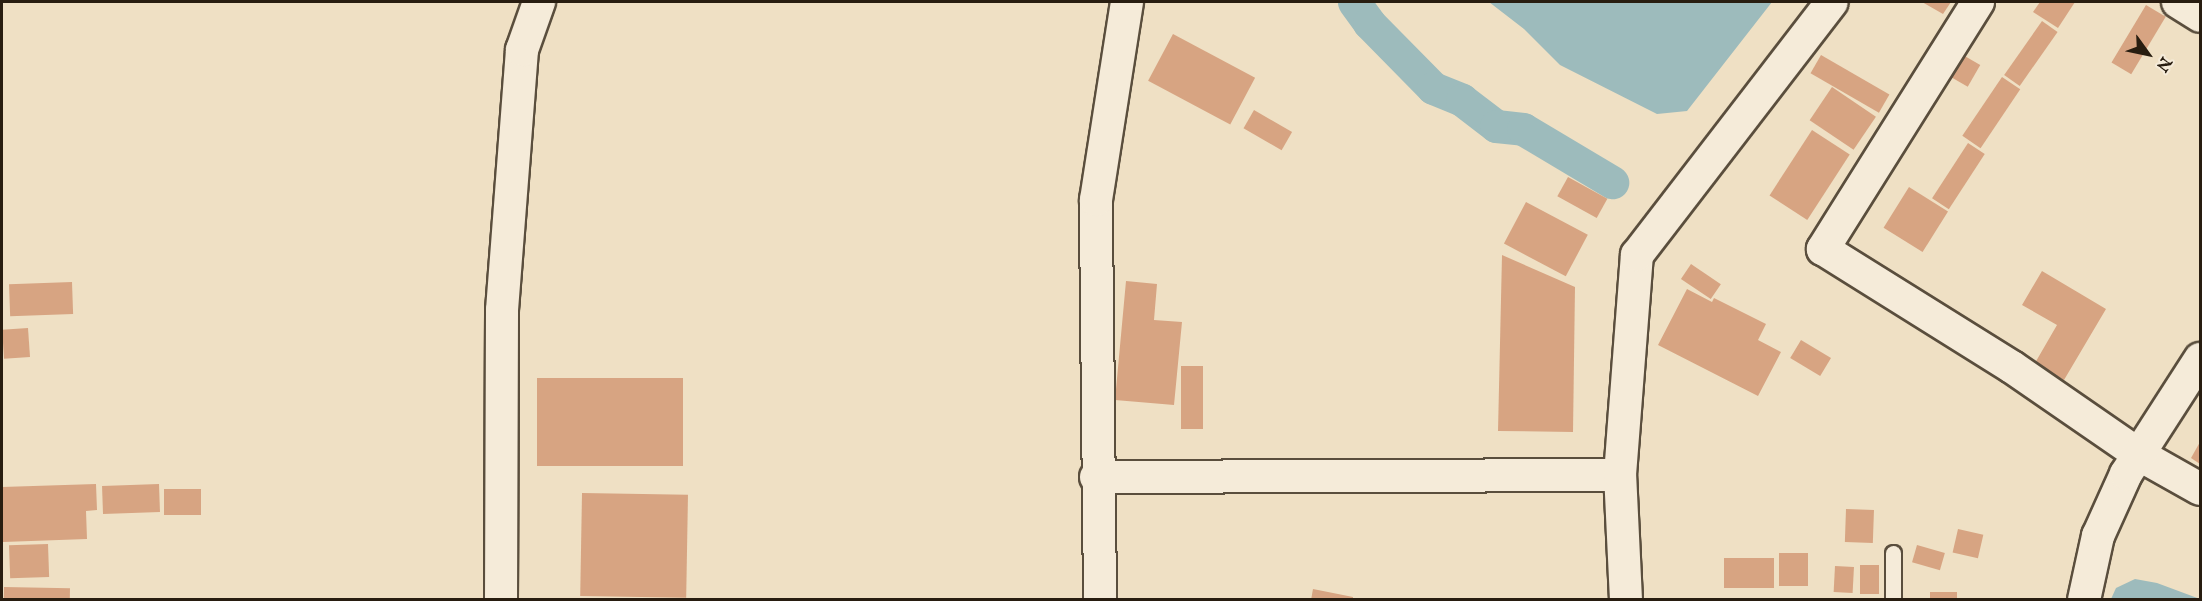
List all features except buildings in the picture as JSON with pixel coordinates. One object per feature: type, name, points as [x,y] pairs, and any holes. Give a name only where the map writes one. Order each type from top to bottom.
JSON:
[{"type":"street","points":[[501,600],[502,310],[522,50],[539,2]]},
{"type":"street","points":[[1100,600],[1096,477],[1096,200],[1127,2]]},
{"type":"street","points":[[1626,600],[1620,475],[1638,255],[1832,2]]},
{"type":"street","points":[[1978,2],[1823,249],[2012,367],[2138,454],[2200,489]]},
{"type":"street","points":[[2084,600],[2098,536],[2138,454],[2200,359]]},
{"type":"street","points":[[1096,477],[1620,475]]},
{"type":"lane","points":[[1893,553],[1893,600]]},
{"type":"water","points":[[1489,2],[1772,2],[1687,111],[1657,114],[1560,65],[1524,29]]},
{"type":"water","points":[[2135,579],[2157,583],[2200,599],[2111,599],[2116,588]]},
{"type":"waterway","points":[[1354,2],[1369,23],[1433,88],[1462,100],[1496,126],[1523,129],[1612,182]]}]
